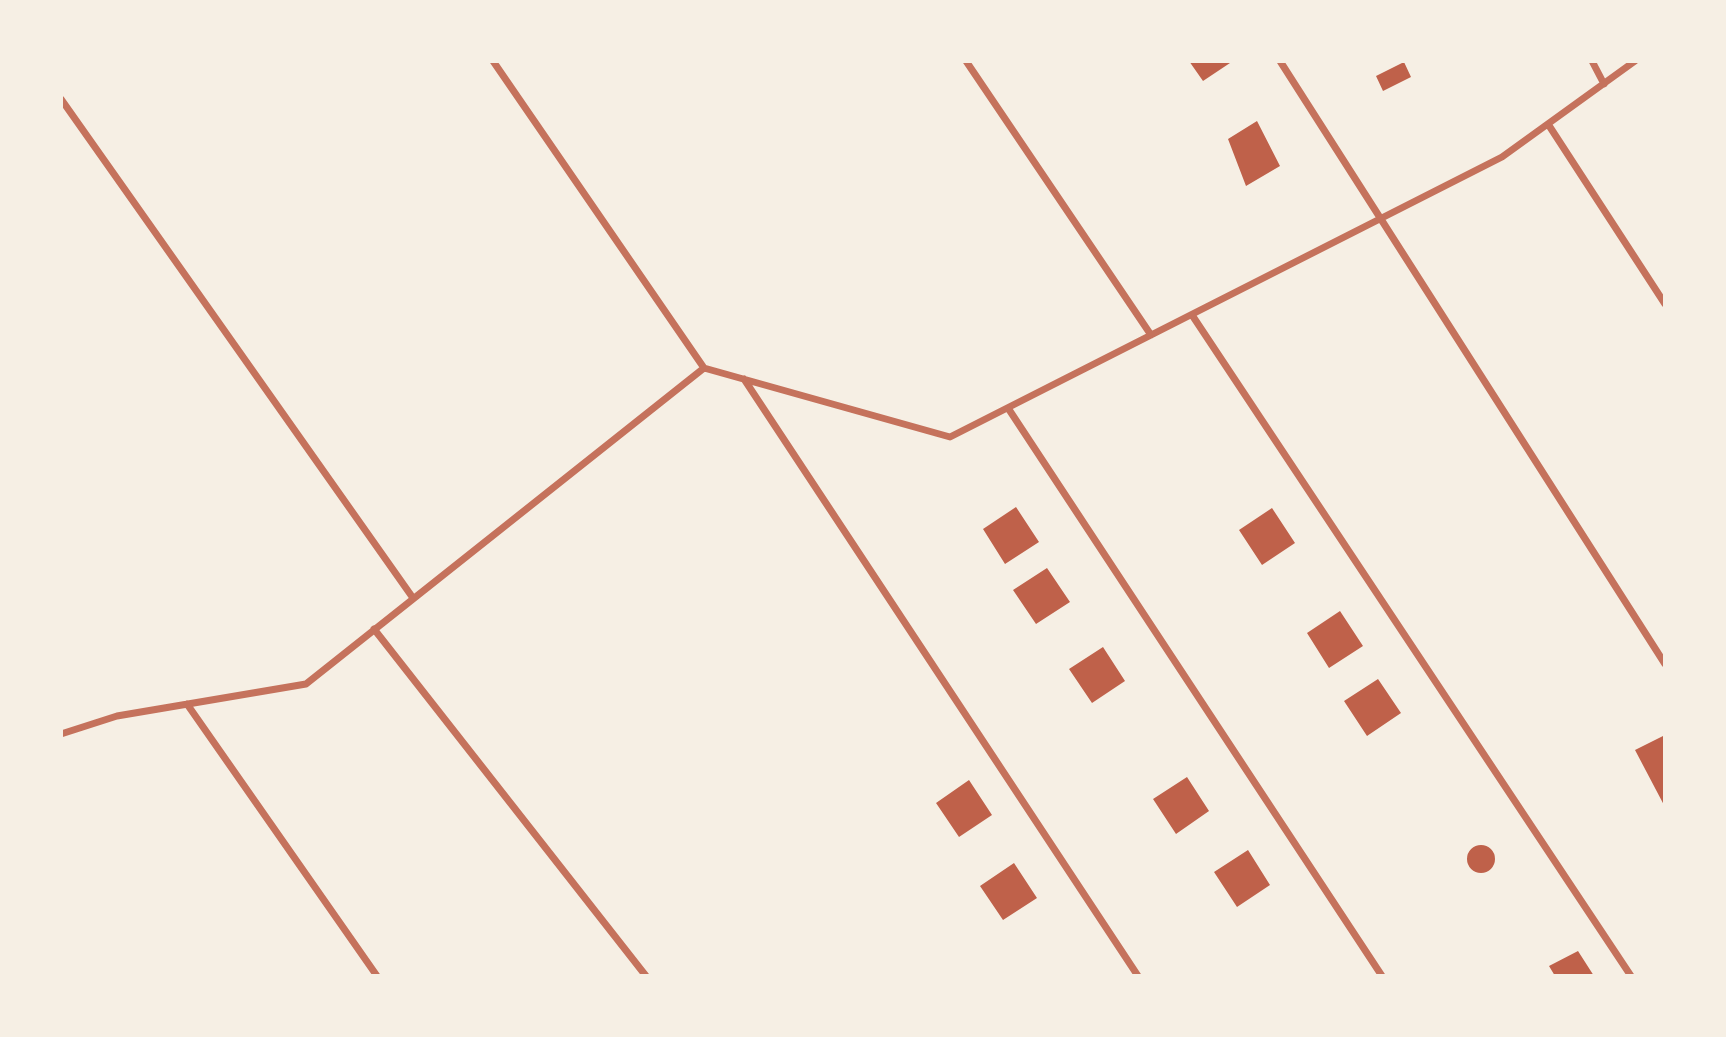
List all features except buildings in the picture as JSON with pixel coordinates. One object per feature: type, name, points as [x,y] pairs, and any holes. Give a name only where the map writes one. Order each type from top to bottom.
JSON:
[{"type":"street","points":[[493,61],[704,368],[950,437],[1502,157],[1635,61]]},
{"type":"street","points":[[966,61],[1151,335]]},
{"type":"street","points":[[1280,61],[1665,664]]},
{"type":"street","points":[[1592,61],[1604,84]]},
{"type":"street","points":[[61,99],[413,598]]},
{"type":"street","points":[[1548,124],[1665,304]]},
{"type":"street","points":[[1192,315],[1631,976]]},
{"type":"street","points":[[61,734],[117,716],[306,684],[704,368]]},
{"type":"street","points":[[744,379],[1138,976]]},
{"type":"street","points":[[1008,408],[1382,976]]},
{"type":"street","points":[[374,629],[646,976]]},
{"type":"street","points":[[187,704],[377,976]]}]
